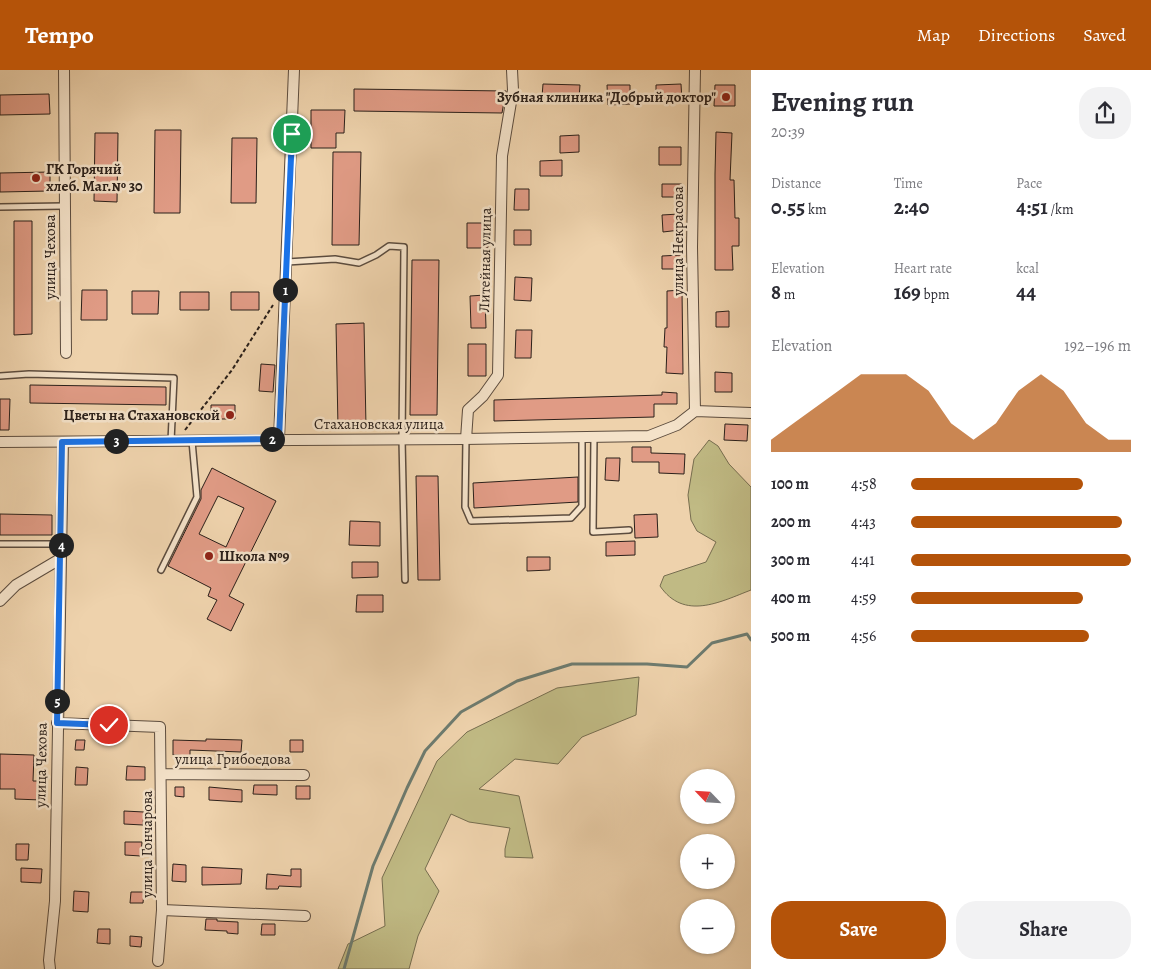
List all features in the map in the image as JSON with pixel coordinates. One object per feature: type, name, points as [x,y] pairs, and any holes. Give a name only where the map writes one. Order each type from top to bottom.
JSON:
[{"type":"street","name":"улица Чехова","points":[[64,70],[66,353]]},
{"type":"street","points":[[279,439],[294,70]]},
{"type":"street","name":"Литейная улица","points":[[466,439],[468,410],[483,396],[498,375],[502,156],[513,90],[512,70]]},
{"type":"street","name":"улица Некрасова","points":[[695,70],[692,247],[695,411]]},
{"type":"street","points":[[695,411],[751,413]]},
{"type":"street","name":"Стахановская улица","points":[[0,442],[650,436],[677,425],[695,411]]},
{"type":"street","name":"улица Чехова","points":[[50,969],[49,960],[55,901],[62,442]]},
{"type":"street","points":[[0,601],[16,585],[60,559]]},
{"type":"street","name":"улица Гончарова","points":[[57,723],[160,727],[162,910],[158,961]]},
{"type":"street","name":"улица Грибоедова","points":[[162,774],[304,775]]},
{"type":"street","points":[[162,910],[305,916]]},
{"type":"lane","points":[[0,207],[65,206]]},
{"type":"lane","points":[[287,262],[334,259],[359,262],[376,255],[389,246],[404,247],[402,439],[405,580]]},
{"type":"lane","points":[[0,376],[29,374],[174,378],[171,440]]},
{"type":"lane","points":[[466,439],[465,507],[471,521],[571,518],[582,506],[582,437]]},
{"type":"lane","points":[[594,437],[593,532],[629,530]]},
{"type":"lane","points":[[161,570],[197,497],[192,440]]},
{"type":"lane","points":[[0,544],[61,544]]},
{"type":"path","points":[[186,430],[232,370],[274,305]]},
{"type":"shaded area","points":[[709,440],[718,446],[729,464],[751,487],[751,590],[715,603],[691,606],[680,603],[670,597],[660,586],[664,576],[706,562],[716,542],[697,531],[691,520],[688,495],[694,459]]},
{"type":"shaded area","points":[[639,677],[636,715],[582,737],[558,764],[515,759],[479,789],[519,796],[533,858],[505,857],[510,828],[469,822],[451,814],[425,869],[439,891],[418,936],[409,969],[338,969],[348,944],[385,926],[382,878],[437,761],[467,732],[557,688]]},
{"type":"building","points":[[543,84],[580,85],[579,98],[542,97]]},
{"type":"building","points":[[681,84],[682,101],[656,102],[656,85]]},
{"type":"building","points":[[607,85],[630,85],[630,104],[608,105]]},
{"type":"building","points":[[715,85],[735,85],[735,106],[714,106]]},
{"type":"building","points":[[354,89],[506,91],[502,113],[354,111]]},
{"type":"building","points":[[49,94],[50,114],[0,115],[0,95]]},
{"type":"building","points":[[311,110],[345,110],[344,133],[336,133],[336,148],[311,148]]},
{"type":"building","points":[[155,130],[181,130],[180,213],[154,213]]},
{"type":"building","points":[[716,132],[732,133],[730,180],[734,180],[735,218],[739,218],[739,246],[732,246],[733,270],[715,270]]},
{"type":"building","points":[[95,133],[118,133],[117,202],[94,201]]},
{"type":"building","points":[[579,135],[579,152],[560,153],[560,136]]},
{"type":"building","points":[[232,138],[257,138],[256,203],[231,203]]},
{"type":"building","points":[[659,147],[681,147],[681,165],[659,165]]},
{"type":"building","points":[[333,152],[361,152],[359,245],[332,245]]},
{"type":"building","points":[[562,160],[562,176],[540,176],[540,161]]},
{"type":"building","points":[[50,172],[50,191],[0,192],[0,173]]},
{"type":"building","points":[[662,184],[682,184],[682,197],[662,197]]},
{"type":"building","points":[[515,189],[529,189],[529,210],[514,210]]},
{"type":"building","points":[[679,214],[680,230],[663,232],[662,215]]},
{"type":"building","points":[[14,221],[32,221],[32,334],[14,335]]},
{"type":"building","points":[[467,223],[488,223],[488,248],[467,248]]},
{"type":"building","points":[[514,230],[531,230],[531,245],[514,245]]},
{"type":"building","points":[[681,255],[682,269],[662,269],[662,256]]},
{"type":"building","points":[[412,260],[439,260],[437,415],[410,415]]},
{"type":"building","points":[[515,277],[532,278],[531,301],[514,300]]},
{"type":"building","points":[[82,290],[107,290],[107,320],[81,320]]},
{"type":"building","points":[[682,290],[683,374],[666,373],[667,347],[664,347],[665,328],[667,328],[667,291]]},
{"type":"building","points":[[132,291],[159,291],[158,314],[132,314]]},
{"type":"building","points":[[180,292],[209,292],[209,310],[180,310]]},
{"type":"building","points":[[231,292],[259,292],[259,310],[231,310]]},
{"type":"building","points":[[485,295],[486,328],[471,328],[470,296]]},
{"type":"building","points":[[729,311],[729,327],[716,327],[716,312]]},
{"type":"building","points":[[364,323],[366,427],[338,428],[336,324]]},
{"type":"building","points":[[516,330],[532,330],[531,358],[515,358]]},
{"type":"building","points":[[468,344],[486,344],[486,376],[468,376]]},
{"type":"building","points":[[261,364],[275,365],[273,392],[259,391]]},
{"type":"building","points":[[715,372],[732,373],[732,392],[715,392]]},
{"type":"building","points":[[30,385],[166,387],[166,405],[30,403]]},
{"type":"building","points":[[662,392],[677,393],[677,404],[654,404],[654,417],[494,421],[494,400],[662,395]]},
{"type":"building","points":[[0,399],[10,399],[9,430],[0,430]]},
{"type":"building","points":[[211,405],[235,405],[235,419],[211,419]]},
{"type":"building","points":[[725,424],[748,425],[747,441],[724,440]]},
{"type":"building","points":[[632,447],[651,447],[651,453],[685,454],[684,474],[659,473],[659,462],[632,462]]},
{"type":"building","points":[[606,458],[620,458],[619,481],[605,480]]},
{"type":"building","name":"Школа №9","points":[[212,468],[276,501],[229,596],[244,604],[231,631],[207,619],[217,600],[208,596],[211,588],[168,566],[201,499],[201,490]],"holes":[[[218,496],[244,508],[226,547],[199,534]]]},
{"type":"building","points":[[416,476],[438,476],[440,580],[418,580]]},
{"type":"building","points":[[578,477],[578,502],[474,508],[473,483]]},
{"type":"building","points":[[0,514],[52,515],[52,535],[0,535]]},
{"type":"building","points":[[657,514],[658,537],[635,538],[634,515]]},
{"type":"building","points":[[350,521],[380,522],[380,546],[349,545]]},
{"type":"building","points":[[635,541],[635,555],[606,556],[606,542]]},
{"type":"building","points":[[527,557],[550,557],[550,570],[527,571]]},
{"type":"building","points":[[352,562],[378,562],[378,577],[352,578]]},
{"type":"building","points":[[357,595],[383,595],[383,612],[356,612]]},
{"type":"building","points":[[206,739],[242,740],[241,752],[190,750],[190,756],[173,755],[173,740],[206,741]]},
{"type":"building","points":[[76,740],[85,740],[84,750],[75,750]]},
{"type":"building","points":[[290,740],[303,740],[303,752],[290,752]]},
{"type":"building","points":[[0,754],[34,755],[33,781],[42,781],[41,800],[15,799],[15,789],[0,789]]},
{"type":"building","points":[[127,766],[145,767],[145,780],[126,780]]},
{"type":"building","points":[[76,767],[88,768],[87,785],[75,785]]},
{"type":"building","points":[[254,785],[277,785],[277,795],[253,794]]},
{"type":"building","points":[[296,786],[310,786],[310,799],[296,799]]},
{"type":"building","points":[[175,787],[184,787],[184,797],[175,796]]},
{"type":"building","points":[[209,787],[242,790],[242,802],[209,800]]},
{"type":"building","points":[[124,811],[144,812],[143,825],[124,824]]},
{"type":"building","points":[[125,842],[142,842],[141,856],[125,855]]},
{"type":"building","points":[[16,844],[29,844],[28,860],[16,860]]},
{"type":"building","points":[[173,864],[186,865],[186,882],[172,881]]},
{"type":"building","points":[[202,867],[242,869],[241,884],[202,885]]},
{"type":"building","points":[[21,868],[42,869],[41,883],[21,882]]},
{"type":"building","points":[[291,869],[301,869],[301,887],[279,886],[278,889],[266,889],[267,874],[291,876]]},
{"type":"building","points":[[74,891],[89,892],[88,912],[73,911]]},
{"type":"building","points":[[131,892],[144,892],[143,903],[130,903]]},
{"type":"building","points":[[206,919],[238,922],[238,934],[227,933],[227,931],[205,930]]},
{"type":"building","points":[[262,924],[275,924],[275,935],[261,935]]},
{"type":"building","points":[[98,929],[110,929],[110,944],[97,943]]},
{"type":"building","points":[[130,936],[142,937],[141,947],[130,946]]},
{"type":"waterway","points":[[344,969],[373,866],[407,788],[425,751],[461,712],[517,681],[572,664],[647,664],[687,667],[712,643],[747,634],[751,640]]},
{"type":"place","name":"Зубная клиника \"Добрый доктор\"","points":[[726,97]]},
{"type":"place","name":"ГК Горячий хлеб. Маг.№ 30","points":[[36,178]]},
{"type":"place","name":"Цветы на Стахановской","points":[[230,415]]},
{"type":"place","name":"Школа №9","points":[[209,556]]},
{"type":"route","points":[[109,725],[57,723],[62,442],[279,439],[292,134]]}]
